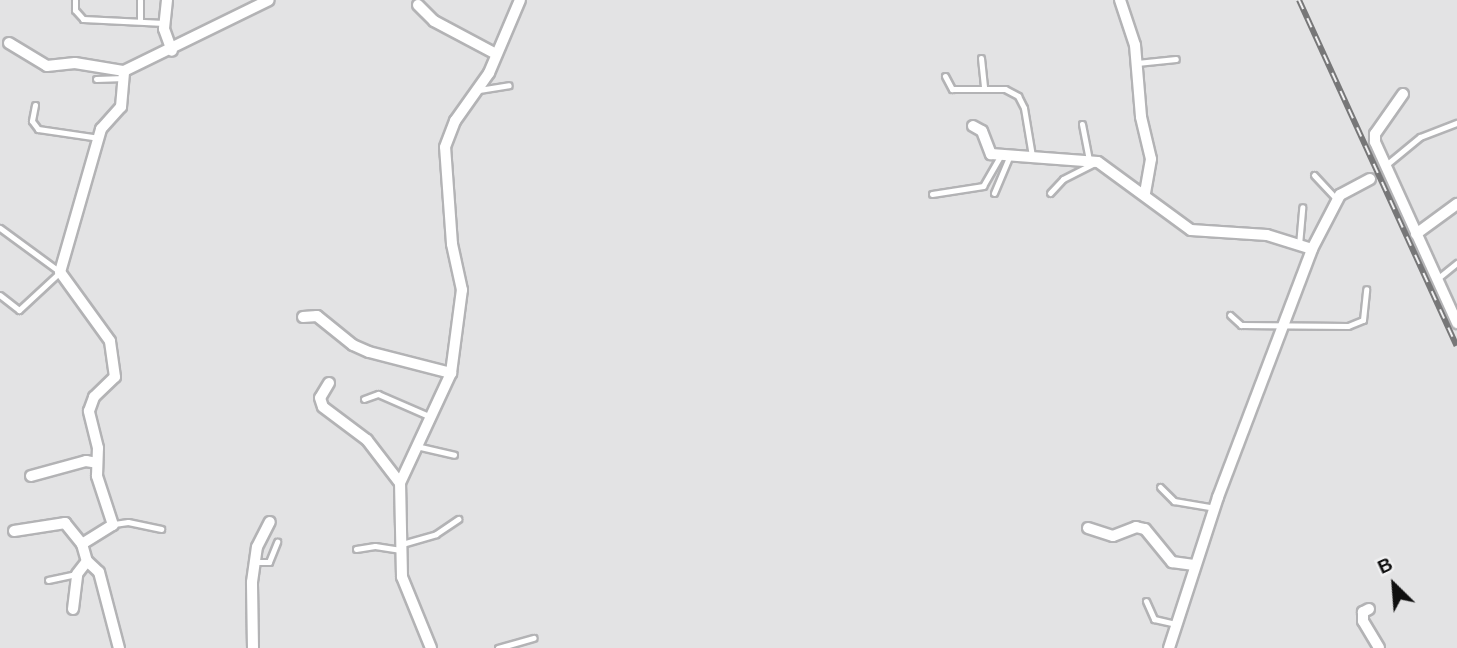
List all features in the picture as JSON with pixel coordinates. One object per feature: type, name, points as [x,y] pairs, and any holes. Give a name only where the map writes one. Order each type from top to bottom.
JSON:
[{"type":"street","points":[[167,0],[164,23],[172,51]]},
{"type":"street","points":[[9,43],[47,66],[75,63],[124,75],[269,0]]},
{"type":"street","points":[[431,648],[402,577],[400,483],[416,446],[434,418],[451,373],[462,290],[452,244],[445,147],[455,121],[479,90],[520,0]]},
{"type":"street","points":[[1120,0],[1138,63],[1141,117],[1152,169],[1145,193]]},
{"type":"street","points":[[418,5],[434,21],[496,54]]},
{"type":"street","points":[[82,544],[113,525],[97,463],[89,403],[113,382],[112,348],[60,272],[99,138],[104,125],[119,113],[124,75]]},
{"type":"street","points":[[1403,94],[1375,134],[1416,234],[1437,279],[1452,301],[1457,323]]},
{"type":"street","points":[[973,126],[982,131],[989,152],[1093,160],[1145,193],[1191,230],[1267,234],[1312,248]]},
{"type":"street","points":[[1169,648],[1214,508],[1312,248],[1337,200],[1370,179]]},
{"type":"street","points":[[1416,234],[1457,204]]},
{"type":"street","points":[[303,317],[317,316],[353,345],[369,352],[451,373]]},
{"type":"street","points":[[329,383],[320,398],[323,407],[367,440],[400,483]]},
{"type":"street","points":[[31,476],[86,461],[97,463]]},
{"type":"street","points":[[14,531],[61,521],[82,544],[87,562],[102,578],[119,648]]},
{"type":"street","points":[[253,648],[255,561],[262,533],[270,522]]},
{"type":"street","points":[[1088,528],[1113,536],[1136,527],[1145,529],[1172,562],[1194,565]]},
{"type":"street","points":[[73,609],[77,574],[87,562]]},
{"type":"street","points":[[1369,609],[1363,612],[1363,621],[1377,647]]},
{"type":"lane","points":[[75,0],[75,10],[83,19],[164,23]]},
{"type":"lane","points":[[140,0],[140,20]]},
{"type":"lane","points":[[981,58],[984,88]]},
{"type":"lane","points":[[1138,63],[1175,59]]},
{"type":"lane","points":[[96,79],[124,75]]},
{"type":"lane","points":[[945,76],[952,89],[1005,89],[1018,96],[1024,108],[1032,156]]},
{"type":"lane","points":[[479,90],[509,85]]},
{"type":"lane","points":[[35,105],[32,121],[38,130],[99,138]]},
{"type":"lane","points":[[1386,165],[1420,137],[1457,123]]},
{"type":"lane","points":[[1050,193],[1063,180],[1093,160],[1082,124]]},
{"type":"lane","points":[[995,193],[1005,155]]},
{"type":"lane","points":[[932,194],[983,186],[1005,155]]},
{"type":"lane","points":[[1314,176],[1337,200]]},
{"type":"lane","points":[[1299,244],[1302,207]]},
{"type":"lane","points":[[0,228],[60,272],[19,310],[0,295]]},
{"type":"lane","points":[[1437,279],[1457,263]]},
{"type":"lane","points":[[1230,315],[1241,324],[1348,326],[1363,320],[1366,289]]},
{"type":"lane","points":[[364,399],[378,394],[434,418]]},
{"type":"lane","points":[[416,446],[454,455]]},
{"type":"lane","points":[[1160,487],[1174,501],[1214,508]]},
{"type":"lane","points":[[356,549],[375,546],[402,547],[436,534],[458,519]]},
{"type":"lane","points":[[113,525],[128,522],[161,529]]},
{"type":"lane","points":[[255,561],[269,562],[277,542]]},
{"type":"lane","points":[[48,580],[77,574]]},
{"type":"lane","points":[[1146,601],[1154,619],[1176,624]]},
{"type":"lane","points":[[498,648],[534,638]]},
{"type":"railway","points":[[1299,0],[1457,346]]}]
